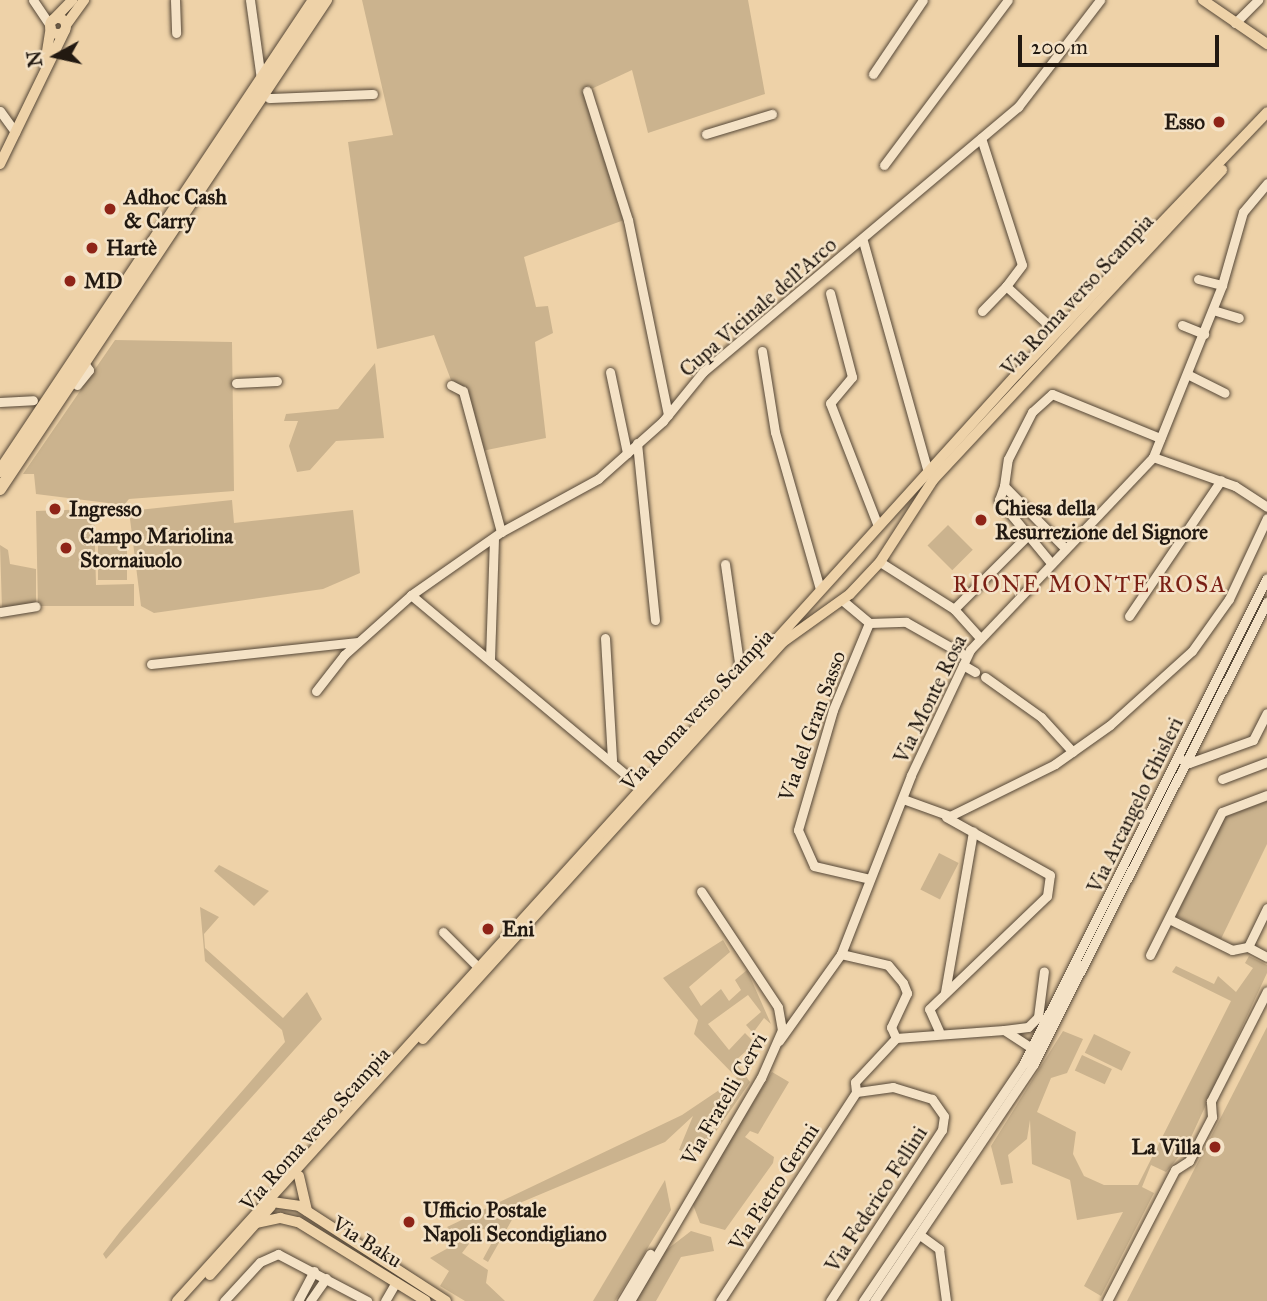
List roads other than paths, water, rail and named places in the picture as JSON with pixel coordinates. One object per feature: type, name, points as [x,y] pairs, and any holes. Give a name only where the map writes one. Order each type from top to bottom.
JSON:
[{"type":"highway","points":[[284,44],[305,0]]},
{"type":"highway","points":[[0,471],[314,0]]},
{"type":"highway","points":[[0,489],[326,0]]},
{"type":"highway","points":[[305,30],[334,0]]},
{"type":"main road","points":[[43,77],[51,24],[72,0]]},
{"type":"main road","points":[[1,161],[66,28],[84,0]]},
{"type":"main road","points":[[1203,0],[1267,44]]},
{"type":"main road","points":[[51,24],[66,28]]},
{"type":"main road","name":"Via Roma verso Scampia","points":[[186,1301],[256,1224],[271,1197],[299,1176],[641,787],[820,589],[1145,239],[1267,112]]},
{"type":"main road","name":"Via Roma verso Scampia","points":[[177,1301],[783,642],[842,600],[880,562],[908,524],[933,480],[1058,334],[1267,122]]},
{"type":"main road","points":[[888,515],[902,514],[908,524]]},
{"type":"main road","points":[[820,589],[817,601],[825,613]]},
{"type":"main road","name":"Via Baku","points":[[299,1176],[310,1217]]},
{"type":"main road","name":"Via Baku","points":[[271,1197],[290,1202],[446,1301]]},
{"type":"main road","name":"Via Baku","points":[[271,1197],[287,1219],[426,1301]]},
{"type":"main road","points":[[256,1224],[287,1219]]},
{"type":"street","points":[[33,0],[51,24]]},
{"type":"street","points":[[175,0],[176,33]]},
{"type":"street","points":[[250,0],[261,79]]},
{"type":"street","points":[[873,74],[923,0]]},
{"type":"street","points":[[884,165],[1008,0]]},
{"type":"street","name":"Cupa Vicinale dell'Arco","points":[[316,691],[358,642],[411,595],[498,535],[598,479],[667,415],[703,372],[863,241],[1018,107],[1101,0]]},
{"type":"street","points":[[1235,23],[1258,0]]},
{"type":"street","points":[[587,91],[628,220],[667,415]]},
{"type":"street","points":[[269,98],[373,94]]},
{"type":"street","points":[[0,111],[15,132]]},
{"type":"street","points":[[706,134],[772,114]]},
{"type":"street","points":[[981,138],[1022,265],[982,311]]},
{"type":"street","name":"Via Monte Rosa","points":[[779,1041],[841,954],[903,799],[964,660],[979,637],[1153,457],[1213,310],[1243,212],[1267,183]]},
{"type":"street","points":[[863,241],[928,472]]},
{"type":"street","points":[[1198,279],[1222,285]]},
{"type":"street","points":[[1006,286],[1058,334]]},
{"type":"street","points":[[830,293],[852,377],[830,403],[878,526]]},
{"type":"street","points":[[1213,310],[1239,318]]},
{"type":"street","points":[[1182,325],[1204,334]]},
{"type":"street","points":[[762,351],[775,432],[820,589]]},
{"type":"street","points":[[78,385],[89,370],[84,363]]},
{"type":"street","points":[[610,372],[627,453]]},
{"type":"street","points":[[1187,374],[1225,393]]},
{"type":"street","points":[[236,383],[277,381]]},
{"type":"street","points":[[451,385],[463,391],[498,535],[490,659]]},
{"type":"street","points":[[954,609],[1025,538],[1025,528],[999,500],[1008,458],[1032,412],[1052,394],[1160,438]]},
{"type":"street","points":[[0,402],[33,400]]},
{"type":"street","points":[[637,443],[655,620]]},
{"type":"street","points":[[1153,457],[1221,481],[1267,507]]},
{"type":"street","points":[[1129,617],[1221,481]]},
{"type":"street","points":[[1004,486],[1065,548]]},
{"type":"street","points":[[946,817],[1073,752],[1192,651],[1229,598],[1267,518]]},
{"type":"street","points":[[1025,538],[1051,563]]},
{"type":"street","points":[[880,562],[954,609],[979,637]]},
{"type":"street","points":[[725,564],[741,676]]},
{"type":"street","name":"Via Arcangelo Ghisleri","points":[[863,1301],[1036,1050],[1267,578]]},
{"type":"street","points":[[411,595],[641,787]]},
{"type":"street","points":[[842,600],[869,623],[906,622],[964,660],[975,671]]},
{"type":"street","name":"Via Arcangelo Ghisleri","points":[[874,1301],[920,1235],[1036,1050],[1189,763],[1267,602]]},
{"type":"street","points":[[0,612],[36,606]]},
{"type":"street","name":"Via del Gran Sasso","points":[[869,623],[833,710],[798,830],[814,866],[870,879]]},
{"type":"street","points":[[606,639],[612,761]]},
{"type":"street","points":[[151,664],[358,642]]},
{"type":"street","points":[[985,677],[1041,717],[1073,752]]},
{"type":"street","points":[[1178,758],[1189,763],[1254,740],[1263,732],[1267,713]]},
{"type":"street","points":[[1222,779],[1267,762]]},
{"type":"street","points":[[1150,956],[1222,812],[1267,795]]},
{"type":"street","points":[[903,799],[973,831],[1041,867],[1049,875],[1047,896],[929,1009],[939,1031]]},
{"type":"street","points":[[945,992],[973,831]]},
{"type":"street","name":"Via Fratelli Cervi","points":[[630,1301],[779,1041],[778,1007],[701,891]]},
{"type":"street","points":[[1248,947],[1267,908]]},
{"type":"street","points":[[1168,919],[1232,950],[1248,947],[1267,957]]},
{"type":"street","points":[[443,932],[481,970]]},
{"type":"street","points":[[841,954],[887,965],[903,983],[907,993],[891,1027],[896,1038]]},
{"type":"street","points":[[856,1092],[855,1082],[896,1038],[939,1031],[1028,1027],[1038,1017],[1044,971]]},
{"type":"street","points":[[1107,1301],[1175,1170],[1197,1146],[1212,1117],[1211,1101],[1267,991]]},
{"type":"street","points":[[1003,1030],[1036,1050]]},
{"type":"street","name":"Via Federico Fellini","points":[[830,1301],[925,1161],[944,1116],[932,1099],[893,1087],[856,1092]]},
{"type":"street","name":"Via Pietro Germi","points":[[720,1301],[856,1092]]},
{"type":"street","name":"Via Fratelli Cervi","points":[[622,1301],[677,1215]]},
{"type":"street","points":[[920,1235],[939,1250],[946,1301]]},
{"type":"street","points":[[224,1301],[273,1254],[314,1271],[367,1301]]},
{"type":"street","points":[[298,1301],[314,1271]]},
{"type":"street","points":[[310,1301],[326,1278]]},
{"type":"street","points":[[385,1301],[396,1282]]},
{"type":"place","name":"Esso","points":[[1219,122]]},
{"type":"place","name":"Adhoc Cash & Carry","points":[[110,209]]},
{"type":"place","name":"Hartè","points":[[92,248]]},
{"type":"place","name":"MD","points":[[70,281]]},
{"type":"place","name":"Ingresso","points":[[55,509]]},
{"type":"place","name":"Chiesa della Resurrezione del Signore","points":[[981,520]]},
{"type":"place","name":"Campo Mariolina Stornaiuolo","points":[[66,548]]},
{"type":"place","name":"Eni","points":[[488,929]]},
{"type":"place","name":"La Villa","points":[[1215,1147]]},
{"type":"place","name":"Ufficio Postale Napoli Secondigliano","points":[[409,1222]]},
{"type":"district","name":"RIONE MONTE ROSA","points":[[1090,584]]}]
